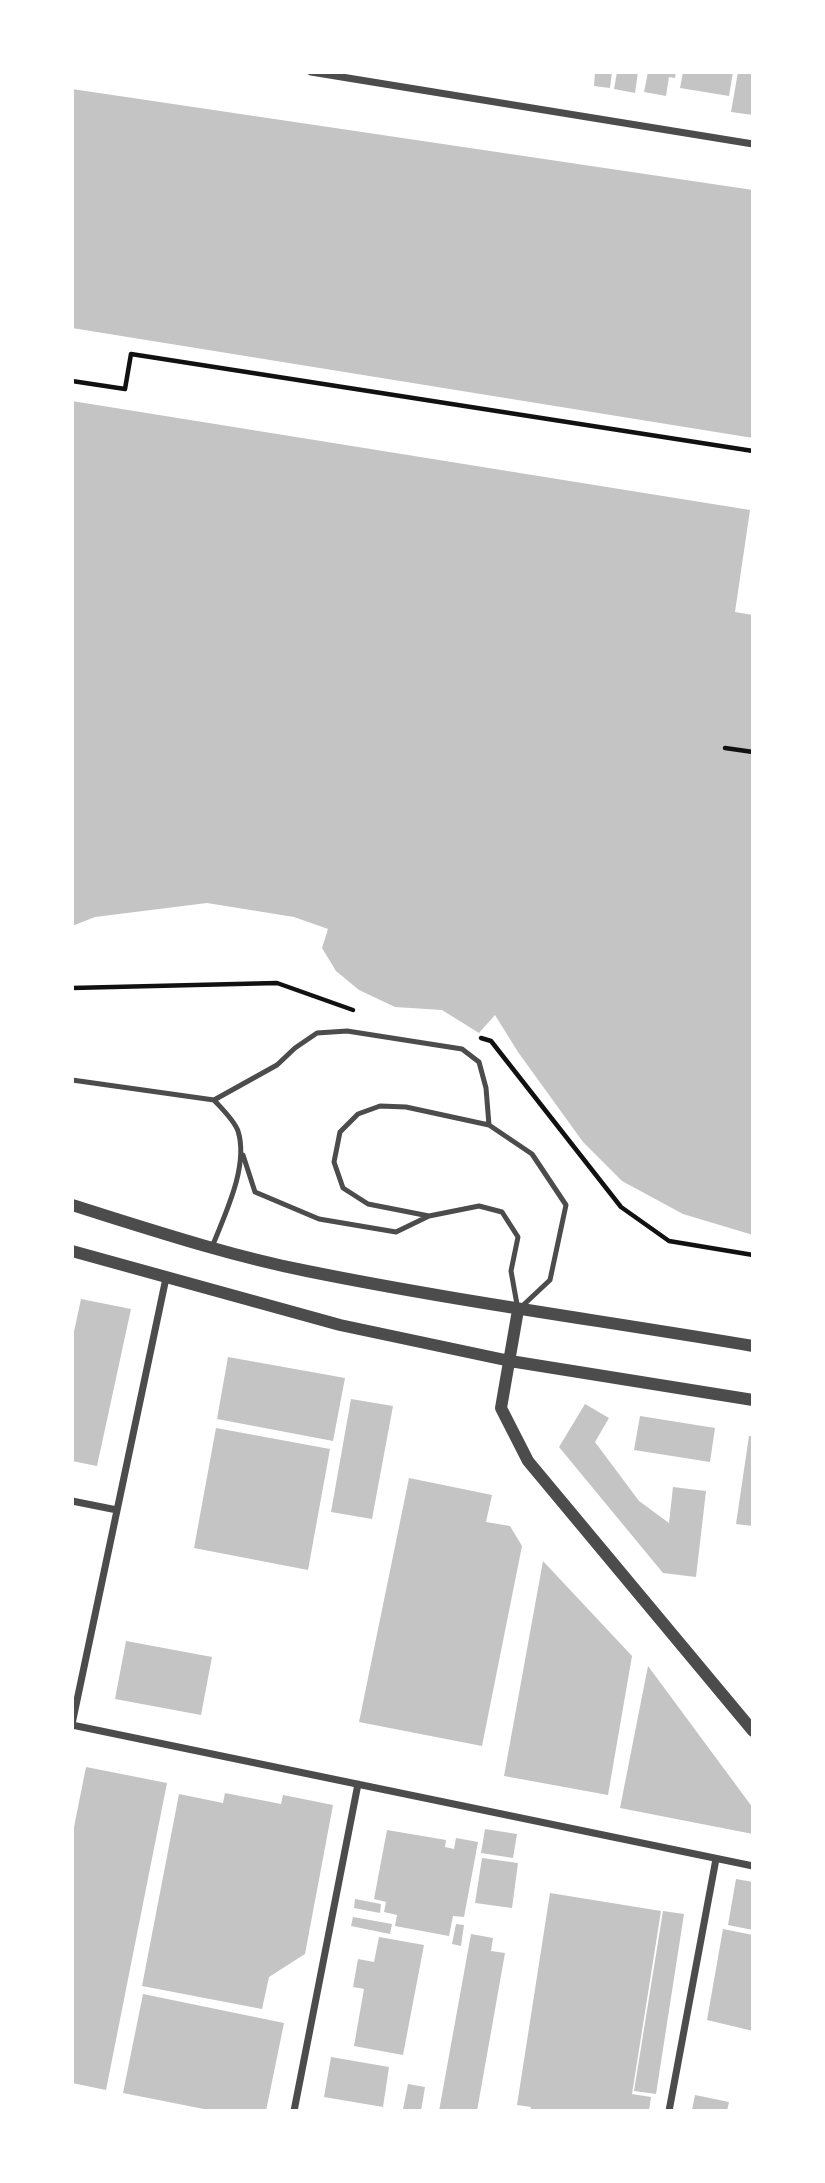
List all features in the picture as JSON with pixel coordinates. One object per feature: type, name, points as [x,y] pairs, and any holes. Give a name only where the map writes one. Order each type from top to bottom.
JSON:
[{"type":"street","points":[[311,72],[753,144]]},
{"type":"street","points":[[72,1205],[212,1247],[305,1271],[518,1310],[753,1346]]},
{"type":"street","points":[[72,1251],[341,1325],[510,1361],[753,1400]]},
{"type":"street","points":[[166,1278],[72,1725],[753,1866]]},
{"type":"street","points":[[518,1310],[501,1408],[528,1461],[753,1731]]},
{"type":"street","points":[[72,1501],[117,1510]]},
{"type":"street","points":[[294,2111],[358,1784]]},
{"type":"street","points":[[668,2111],[716,1860]]},
{"type":"lane","points":[[72,1080],[214,1100],[277,1066],[295,1048],[317,1033],[347,1031],[462,1049],[479,1062],[486,1088],[489,1125]]},
{"type":"lane","points":[[214,1100],[237,1128],[255,1192],[319,1219],[396,1232],[429,1216],[479,1206],[502,1212],[518,1237],[511,1271],[518,1310]]},
{"type":"lane","points":[[429,1216],[368,1204],[343,1188],[334,1163],[340,1132],[358,1114],[380,1106],[406,1107],[489,1125],[532,1154],[566,1205],[550,1280],[518,1310]]},
{"type":"lane","points":[[212,1247],[231,1198],[243,1155]]},
{"type":"path","points":[[72,381],[125,389],[131,354],[753,451]]},
{"type":"path","points":[[725,748],[753,751]]},
{"type":"path","points":[[72,988],[276,983],[363,1012]]},
{"type":"path","points":[[478,1038],[491,1041],[621,1207],[669,1241],[753,1255]]},
{"type":"building","points":[[595,72],[612,72],[610,88],[594,86]]},
{"type":"building","points":[[617,72],[638,72],[635,93],[614,89]]},
{"type":"building","points":[[648,72],[676,72],[675,78],[669,77],[666,96],[644,92]]},
{"type":"building","points":[[683,72],[733,72],[729,96],[680,88]]},
{"type":"building","points":[[738,72],[753,72],[753,115],[731,112]]},
{"type":"building","points":[[72,89],[753,190],[753,438],[72,328]]},
{"type":"building","points":[[72,401],[750,510],[735,612],[753,615],[753,1235],[683,1214],[622,1181],[583,1142],[518,1052],[495,1015],[479,1033],[442,1010],[395,1007],[359,990],[336,971],[322,948],[328,929],[294,917],[207,903],[95,917],[72,926]]},
{"type":"building","points":[[81,1299],[131,1309],[97,1466],[72,1461],[72,1341]]},
{"type":"building","points":[[228,1357],[345,1378],[333,1441],[217,1419]]},
{"type":"building","points":[[351,1399],[393,1406],[372,1519],[331,1512]]},
{"type":"building","points":[[585,1404],[609,1418],[595,1442],[639,1501],[669,1523],[673,1487],[706,1491],[696,1577],[663,1573],[559,1447]]},
{"type":"building","points":[[640,1416],[715,1428],[710,1462],[634,1450]]},
{"type":"building","points":[[216,1428],[330,1449],[308,1570],[194,1548]]},
{"type":"building","points":[[749,1436],[753,1436],[753,1526],[736,1524]]},
{"type":"building","points":[[409,1478],[492,1495],[486,1522],[510,1526],[522,1546],[482,1746],[359,1722]]},
{"type":"building","points":[[543,1561],[632,1656],[608,1795],[504,1776]]},
{"type":"building","points":[[126,1641],[212,1657],[201,1715],[115,1699]]},
{"type":"building","points":[[648,1666],[753,1808],[753,1834],[620,1808]]},
{"type":"building","points":[[86,1767],[167,1783],[106,2090],[72,2083],[72,1837]]},
{"type":"building","points":[[225,1793],[281,1804],[283,1795],[333,1805],[305,1954],[269,1977],[262,2009],[142,1986],[179,1794],[223,1803]]},
{"type":"building","points":[[485,1829],[517,1834],[513,1858],[481,1853]]},
{"type":"building","points":[[387,1830],[446,1840],[445,1847],[454,1849],[456,1838],[478,1842],[464,1917],[453,1916],[449,1936],[395,1926],[397,1915],[384,1912],[386,1902],[374,1899]]},
{"type":"building","points":[[482,1858],[518,1863],[512,1908],[475,1903]]},
{"type":"building","points":[[736,1879],[753,1882],[753,1930],[728,1925]]},
{"type":"building","points":[[550,1893],[661,1911],[632,2094],[651,2097],[649,2111],[530,2111],[531,2107],[517,2105]]},
{"type":"building","points":[[355,1899],[381,1904],[380,1913],[354,1908]]},
{"type":"building","points":[[663,1911],[684,1914],[656,2094],[634,2091]]},
{"type":"building","points":[[353,1917],[392,1924],[390,1934],[351,1926]]},
{"type":"building","points":[[456,1924],[464,1925],[461,1946],[452,1944]]},
{"type":"building","points":[[723,1929],[753,1935],[753,2031],[707,2020]]},
{"type":"building","points":[[471,1934],[493,1938],[491,1951],[505,1953],[477,2111],[439,2111]]},
{"type":"building","points":[[379,1937],[424,1945],[403,2055],[354,2046],[364,1989],[353,1987],[358,1959],[374,1962]]},
{"type":"building","points":[[143,1994],[284,2023],[266,2111],[214,2111],[123,2093]]},
{"type":"building","points":[[331,2057],[389,2067],[383,2107],[324,2097]]},
{"type":"building","points":[[408,2084],[425,2087],[421,2111],[403,2109]]},
{"type":"building","points":[[695,2095],[729,2102],[727,2111],[692,2110]]}]
